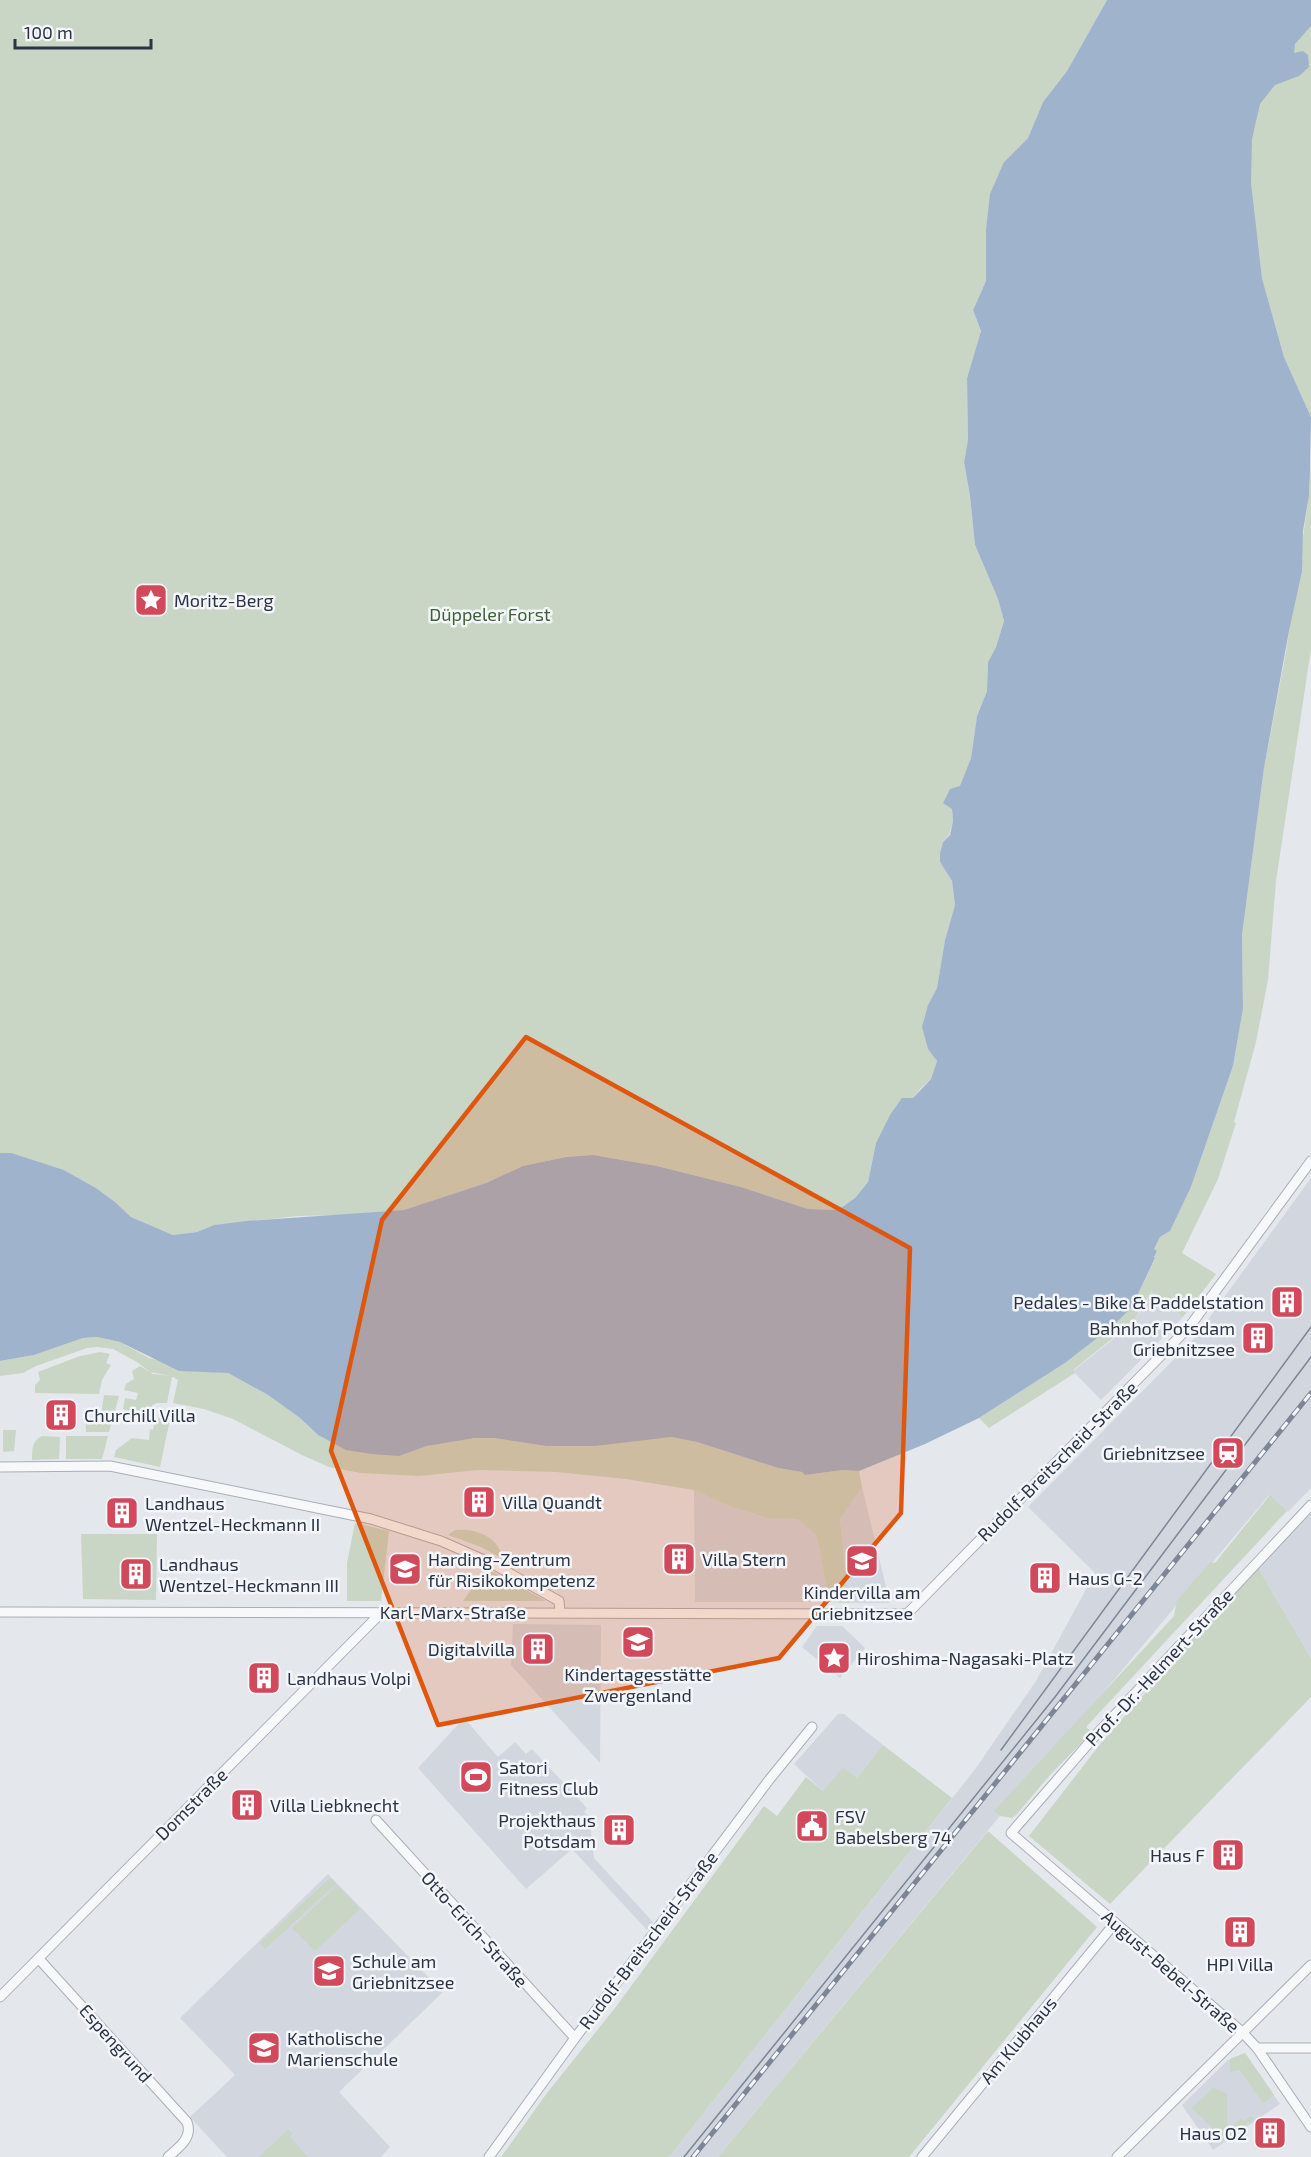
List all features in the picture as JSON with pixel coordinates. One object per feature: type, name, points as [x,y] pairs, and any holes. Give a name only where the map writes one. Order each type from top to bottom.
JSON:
[{"type":"street","name":"Rudolf-Breitscheid-Straße","points":[[907,1614],[1190,1326],[1311,1161]]},
{"type":"street","points":[[0,1467],[110,1466],[370,1519],[428,1536],[491,1563],[558,1601],[560,1612]]},
{"type":"street","name":"Prof.-Dr.-Helmert-Straße","points":[[1011,1833],[1095,1736],[1311,1505]]},
{"type":"street","name":"Karl-Marx-Straße","points":[[0,1612],[907,1614]]},
{"type":"street","name":"Domstraße","points":[[0,1997],[382,1612]]},
{"type":"street","name":"Rudolf-Breitscheid-Straße","points":[[489,2157],[575,2038],[769,1780],[812,1727]]},
{"type":"street","name":"Otto-Erich-Straße","points":[[376,1820],[575,2038]]},
{"type":"street","name":"August-Bebel-Straße","points":[[1011,1833],[1242,2032],[1257,2048],[1311,2127]]},
{"type":"street","name":"Am Klubhaus","points":[[922,2157],[1115,1923]]},
{"type":"street","name":"Espengrund","points":[[39,1959],[187,2122],[190,2130],[188,2136],[168,2157]]},
{"type":"street","points":[[1117,2157],[1311,1965]]},
{"type":"street","points":[[1257,2048],[1311,2048]]},
{"type":"highlighted area","points":[[526,1037],[910,1248],[901,1513],[779,1658],[438,1725],[331,1451],[382,1220]]},
{"type":"shaded area","points":[[1311,1178],[1311,1488],[1288,1512],[1269,1495],[718,2157],[669,2157],[976,1768],[1036,1681],[1095,1573],[1028,1507],[1193,1340]]},
{"type":"shaded area","points":[[1153,1290],[1183,1317],[1101,1400],[1073,1371],[1126,1329],[1142,1310]]},
{"type":"shaded area","name":"Kindervilla am Griebnitzsee","points":[[862,1487],[890,1603],[849,1603],[840,1519]]},
{"type":"shaded area","points":[[694,1490],[729,1506],[767,1518],[797,1519],[817,1536],[829,1602],[695,1602]]},
{"type":"shaded area","points":[[1311,1513],[1311,1658],[1257,1566]]},
{"type":"shaded area","points":[[513,1624],[601,1625],[600,1763],[511,1665]]},
{"type":"shaded area","name":"Hiroshima-Nagasaki-Platz","points":[[817,1626],[842,1626],[865,1648],[840,1678],[802,1647]]},
{"type":"shaded area","points":[[838,1714],[844,1714],[883,1745],[857,1778],[823,1791],[794,1764]]},
{"type":"shaded area","points":[[464,1718],[498,1757],[515,1742],[526,1754],[532,1749],[587,1808],[584,1812],[589,1817],[594,1858],[653,1922],[647,1930],[572,1849],[526,1889],[418,1768]]},
{"type":"shaded area","points":[[328,1874],[443,1992],[339,2092],[390,2147],[381,2157],[227,2157],[190,2117],[235,2075],[180,2018]]},
{"type":"shaded area","points":[[1245,2053],[1280,2104],[1213,2150],[1182,2105],[1228,2060]]},
{"type":"green space","name":"Düppeler Forst","points":[[0,0],[1107,0],[1067,71],[1043,102],[1028,138],[1004,162],[986,230],[986,281],[973,310],[981,331],[967,378],[968,440],[964,462],[975,545],[998,599],[1004,621],[996,647],[988,662],[987,691],[977,716],[971,758],[952,809],[953,821],[949,835],[943,842],[940,853],[940,862],[952,881],[955,905],[945,940],[937,988],[928,1005],[928,1048],[937,1061],[931,1079],[876,1143],[868,1182],[855,1198],[838,1210],[808,1209],[741,1187],[657,1166],[593,1155],[566,1157],[523,1166],[486,1183],[404,1210],[298,1216],[214,1225],[197,1232],[173,1235],[131,1217],[96,1188],[64,1170],[11,1154],[0,1153]]},
{"type":"green space","points":[[1311,26],[1311,417],[1284,357],[1262,278],[1258,243],[1237,147],[1254,106],[1299,38]]},
{"type":"green space","points":[[1311,459],[1311,649],[1276,881],[1268,980],[1256,1042],[1234,1122],[1236,1123],[1218,1179],[1182,1253],[1216,1274],[1183,1317],[1152,1291],[1133,1322],[1073,1370],[1075,1373],[989,1428],[979,1418],[1065,1363],[1114,1325],[1132,1307],[1155,1259],[1154,1249],[1160,1237],[1170,1231],[1191,1187],[1233,1066],[1243,1009],[1242,935],[1264,768],[1286,652],[1309,496]]},
{"type":"green space","points":[[97,1337],[120,1342],[149,1358],[202,1371],[228,1373],[268,1395],[300,1418],[318,1435],[329,1440],[402,1455],[427,1446],[475,1438],[494,1438],[546,1446],[671,1437],[697,1442],[778,1468],[802,1472],[805,1475],[843,1470],[859,1471],[862,1487],[840,1519],[849,1603],[829,1602],[817,1536],[797,1519],[767,1518],[729,1506],[694,1490],[626,1479],[556,1472],[478,1470],[419,1476],[361,1473],[329,1467],[233,1419],[204,1409],[173,1403],[178,1380],[173,1377],[167,1403],[152,1405],[154,1417],[145,1417],[143,1412],[138,1410],[132,1414],[124,1413],[125,1398],[136,1400],[138,1393],[124,1390],[126,1384],[134,1379],[132,1371],[140,1366],[153,1374],[171,1376],[150,1372],[113,1349],[87,1348],[23,1373],[0,1376],[0,1361],[34,1355],[83,1338]]},
{"type":"green space","points":[[100,1352],[110,1354],[106,1363],[111,1365],[102,1380],[99,1394],[35,1393],[35,1385],[40,1380],[38,1372],[80,1356]]},
{"type":"green space","points":[[104,1395],[119,1396],[109,1432],[86,1432],[85,1409],[89,1409],[89,1421],[100,1421]]},
{"type":"green space","points":[[170,1419],[160,1467],[114,1457],[116,1450],[132,1438],[149,1440],[150,1429],[153,1430],[155,1420]]},
{"type":"green space","points":[[3,1430],[16,1430],[14,1451],[3,1452]]},
{"type":"green space","points":[[42,1436],[60,1437],[59,1459],[32,1460],[33,1446]]},
{"type":"green space","points":[[66,1436],[108,1436],[102,1459],[66,1459]]},
{"type":"green space","points":[[1270,1495],[1287,1511],[1086,1727],[1092,1732],[1050,1775],[1016,1815],[1012,1818],[1000,1816],[994,1811],[1174,1616],[1177,1600],[1211,1562],[1215,1563]]},
{"type":"green space","points":[[355,1523],[389,1531],[381,1601],[347,1601],[347,1563]]},
{"type":"green space","points":[[455,1530],[469,1530],[490,1538],[499,1549],[501,1558],[481,1547],[448,1535]]},
{"type":"green space","points":[[81,1534],[157,1534],[156,1600],[83,1599]]},
{"type":"green space","points":[[1257,1566],[1311,1658],[1311,1697],[1110,1904],[1029,1836],[1101,1743]]},
{"type":"green space","points":[[486,1568],[546,1601],[463,1601]]},
{"type":"green space","points":[[883,1745],[952,1798],[669,2157],[501,2157],[547,2093],[615,2008],[764,1806],[777,1816],[806,1777],[823,1791],[843,1768],[857,1778]]},
{"type":"green space","points":[[988,1831],[1097,1927],[909,2157],[718,2157]]},
{"type":"green space","points":[[330,1878],[336,1884],[265,1949],[260,1943]]},
{"type":"green space","points":[[337,1885],[360,1909],[315,1951],[292,1928]]},
{"type":"green space","points":[[1245,2053],[1274,2095],[1263,2103],[1240,2070],[1230,2072],[1230,2059]]},
{"type":"green space","points":[[1213,2088],[1227,2094],[1227,2132],[1240,2119],[1244,2121],[1251,2116],[1254,2119],[1224,2140],[1192,2108]]},
{"type":"green space","points":[[288,2129],[293,2134],[290,2137],[308,2157],[259,2157]]},
{"type":"water","points":[[1107,0],[1311,0],[1311,26],[1295,44],[1294,53],[1303,51],[1308,55],[1309,67],[1299,76],[1275,85],[1260,104],[1252,139],[1251,183],[1262,278],[1284,357],[1311,417],[1309,496],[1303,531],[1302,571],[1264,768],[1242,935],[1243,1009],[1233,1066],[1191,1187],[1170,1231],[1160,1237],[1154,1249],[1157,1251],[1155,1258],[1132,1307],[1114,1325],[1065,1363],[979,1418],[925,1444],[859,1471],[843,1470],[805,1475],[802,1472],[778,1468],[697,1442],[671,1437],[595,1446],[546,1446],[494,1438],[475,1438],[427,1446],[399,1456],[371,1454],[346,1450],[318,1435],[300,1418],[268,1395],[228,1373],[179,1371],[120,1342],[97,1337],[83,1338],[34,1355],[0,1361],[0,1153],[11,1153],[64,1170],[96,1188],[131,1217],[173,1235],[197,1232],[214,1225],[246,1221],[404,1210],[486,1183],[523,1166],[566,1157],[593,1155],[657,1166],[741,1187],[808,1209],[838,1210],[855,1198],[868,1182],[876,1143],[890,1115],[902,1098],[913,1098],[931,1079],[937,1061],[928,1049],[922,1027],[928,1005],[937,988],[945,940],[955,905],[952,881],[940,862],[943,842],[950,835],[953,821],[952,809],[943,803],[950,789],[960,786],[971,758],[977,716],[987,691],[988,662],[996,647],[1004,621],[998,599],[975,545],[964,462],[968,440],[967,378],[981,331],[973,310],[986,281],[986,230],[990,194],[1004,162],[1028,138],[1043,102],[1067,71]]},
{"type":"tram line","points":[[1001,1750],[1311,1327]]},
{"type":"tram line","points":[[684,2157],[1055,1697],[1311,1357]]},
{"type":"railway","points":[[693,2157],[1311,1393]]},
{"type":"place","name":"Moritz-Berg","points":[[151,600]]},
{"type":"place","name":"Pedales - Bike & Paddelstation","points":[[1287,1302]]},
{"type":"place","name":"Bahnhof Potsdam Griebnitzsee","points":[[1258,1338]]},
{"type":"place","name":"Churchill Villa","points":[[61,1415]]},
{"type":"place","name":"Griebnitzsee","points":[[1228,1453]]},
{"type":"place","name":"Villa Quandt","points":[[479,1502]]},
{"type":"place","name":"Landhaus Wentzel-Heckmann II","points":[[122,1513]]},
{"type":"place","name":"Villa Stern","points":[[679,1559]]},
{"type":"place","name":"Kindervilla am Griebnitzsee","points":[[862,1561]]},
{"type":"place","name":"Harding-Zentrum für Risikokompetenz","points":[[405,1569]]},
{"type":"place","name":"Landhaus Wentzel-Heckmann III","points":[[136,1574]]},
{"type":"place","name":"Haus G-2","points":[[1045,1578]]},
{"type":"place","name":"Kindertagesstätte Zwergenland","points":[[638,1642]]},
{"type":"place","name":"Digitalvilla","points":[[538,1649]]},
{"type":"place","name":"Hiroshima-Nagasaki-Platz","points":[[834,1658]]},
{"type":"place","name":"Landhaus Volpi","points":[[264,1678]]},
{"type":"place","name":"Satori Fitness Club","points":[[476,1777]]},
{"type":"place","name":"Villa Liebknecht","points":[[247,1805]]},
{"type":"place","name":"FSV Babelsberg 74","points":[[812,1826]]},
{"type":"place","name":"Projekthaus Potsdam","points":[[619,1830]]},
{"type":"place","name":"Haus F","points":[[1228,1855]]},
{"type":"place","name":"HPI Villa","points":[[1240,1932]]},
{"type":"place","name":"Schule am Griebnitzsee","points":[[329,1971]]},
{"type":"place","name":"Katholische Marienschule","points":[[264,2048]]},
{"type":"place","name":"Haus O2","points":[[1270,2133]]}]
